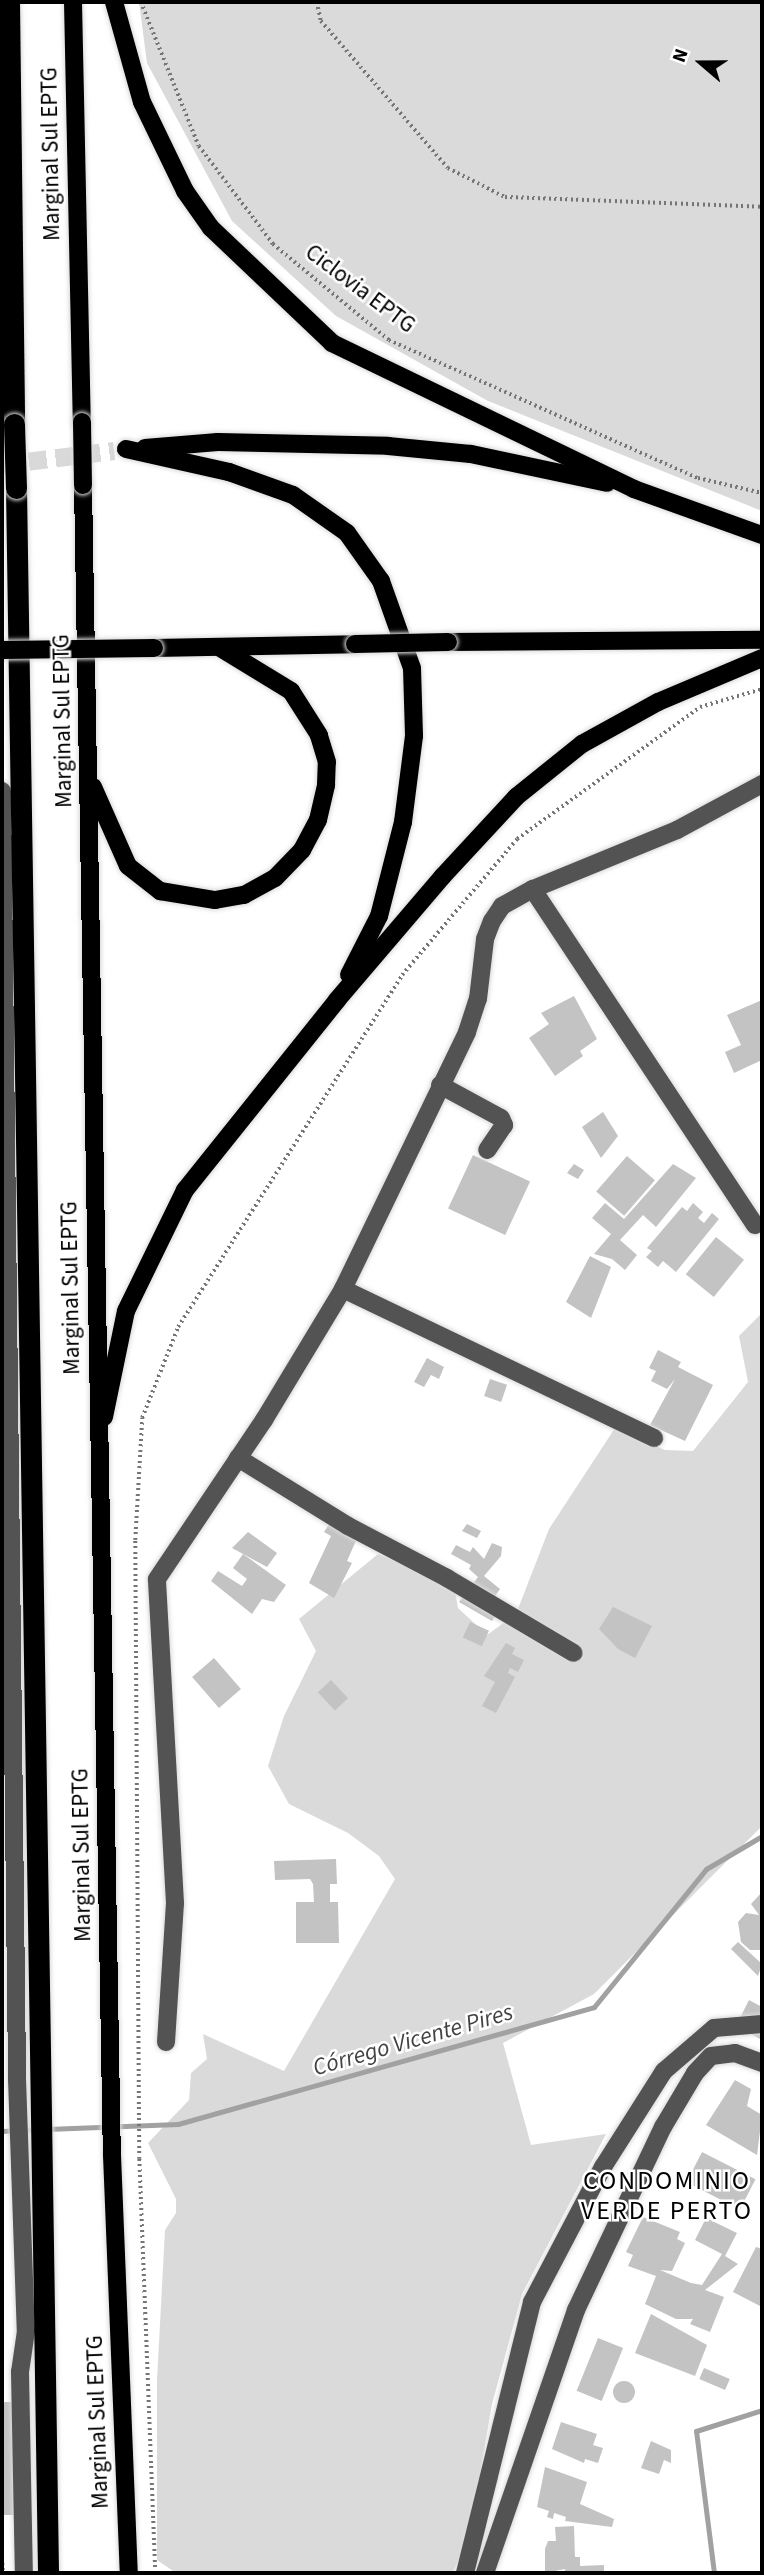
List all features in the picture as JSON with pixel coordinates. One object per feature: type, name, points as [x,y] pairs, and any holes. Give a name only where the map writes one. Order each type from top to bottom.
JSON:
[{"type":"highway","points":[[9,2],[48,2573]]},
{"type":"main road","name":"Marginal Sul EPTG","points":[[73,2],[89,776],[97,1451],[112,2155],[129,2573]]},
{"type":"main road","points":[[114,2],[142,102],[185,191],[211,229],[332,343],[634,489],[762,535]]},
{"type":"main road","points":[[337,1000],[379,916],[403,822],[414,736],[412,668],[381,581],[347,533],[293,495],[229,472],[120,450],[231,442],[387,446],[471,454],[634,489]]},
{"type":"main road","points":[[2,650],[448,642],[762,640]]},
{"type":"main road","points":[[89,776],[128,866],[145,884],[160,891],[215,900],[244,895],[275,878],[302,850],[318,820],[327,762],[319,735],[291,691],[219,647]]},
{"type":"main road","points":[[97,1451],[126,1311],[186,1190],[337,1000],[442,877],[516,797],[544,774],[582,744],[658,702],[762,658]]},
{"type":"street","points":[[166,2042],[175,1903],[157,1579],[238,1458],[343,1289],[440,1086],[478,999],[485,939],[502,906],[533,889],[677,830],[762,784]]},
{"type":"street","points":[[2,791],[18,2161],[26,2331],[20,2372],[24,2573]]},
{"type":"street","points":[[533,889],[755,1225]]},
{"type":"street","points":[[440,1086],[501,1118],[504,1125],[487,1150]]},
{"type":"street","points":[[343,1289],[654,1438]]},
{"type":"street","points":[[238,1458],[348,1526],[447,1578],[574,1653]]},
{"type":"street","points":[[465,2573],[532,2302],[603,2167],[664,2071],[714,2028],[762,2024]]},
{"type":"street","points":[[485,2573],[576,2310],[663,2127],[695,2073],[711,2056],[735,2053],[762,2063]]},
{"type":"path","name":"Ciclovia EPTG","points":[[141,2],[199,146],[273,244],[389,340],[698,478],[762,493]]},
{"type":"path","points":[[317,2],[321,21],[448,168],[505,197],[762,206]]},
{"type":"path","points":[[155,2573],[139,2159],[135,1540],[142,1418],[178,1327],[402,975],[517,839],[699,707],[762,689]]},
{"type":"path","points":[[2,2552],[3,2573]]},
{"type":"shaded area","points":[[139,2],[762,2],[762,511],[488,401],[336,316],[232,221],[147,63]]},
{"type":"shaded area","points":[[762,1313],[762,1826],[594,1994],[503,2043],[531,2145],[606,2134],[522,2294],[492,2404],[468,2543],[452,2573],[176,2573],[157,2560],[157,2380],[165,2230],[176,2213],[176,2199],[148,2143],[189,2100],[191,2073],[207,2059],[203,2034],[284,2071],[395,1879],[379,1856],[348,1833],[289,1804],[268,1766],[284,1716],[316,1651],[299,1619],[378,1554],[454,1586],[458,1608],[487,1635],[516,1614],[549,1529],[615,1428],[665,1450],[693,1451],[748,1382],[739,1336]]},
{"type":"building","points":[[574,996],[597,1039],[580,1051],[583,1056],[555,1076],[529,1038],[549,1024],[541,1013]]},
{"type":"building","points":[[762,1000],[762,1060],[734,1073],[725,1052],[741,1045],[727,1015]]},
{"type":"building","points":[[603,1112],[618,1136],[601,1158],[582,1127]]},
{"type":"building","points":[[473,1155],[530,1182],[505,1235],[448,1208]]},
{"type":"building","points":[[627,1156],[655,1180],[624,1216],[596,1191]]},
{"type":"building","points":[[574,1164],[584,1170],[578,1179],[567,1173]]},
{"type":"building","points":[[673,1164],[696,1178],[656,1227],[643,1215],[620,1240],[637,1255],[625,1270],[612,1259],[594,1254],[611,1234],[592,1218],[605,1203],[624,1219]]},
{"type":"building","points":[[693,1203],[703,1212],[698,1218],[704,1223],[712,1213],[719,1219],[676,1272],[663,1261],[658,1267],[646,1257],[652,1251],[647,1248],[682,1207],[687,1211]]},
{"type":"building","points":[[716,1237],[744,1260],[714,1297],[686,1274]]},
{"type":"building","points":[[590,1256],[611,1267],[591,1318],[566,1302]]},
{"type":"building","points":[[658,1350],[681,1362],[678,1367],[713,1385],[685,1441],[650,1425],[675,1379],[667,1389],[651,1381],[656,1371],[649,1368]]},
{"type":"building","points":[[427,1358],[444,1367],[439,1379],[431,1375],[424,1387],[414,1382]]},
{"type":"building","points":[[490,1379],[507,1385],[501,1402],[484,1396]]},
{"type":"building","points":[[333,1518],[359,1534],[347,1561],[352,1563],[334,1598],[309,1583],[331,1536],[324,1532]]},
{"type":"building","points":[[467,1524],[481,1531],[477,1538],[462,1531]]},
{"type":"building","points":[[248,1532],[277,1553],[267,1567],[232,1548]]},
{"type":"building","points":[[492,1543],[502,1547],[501,1556],[484,1576],[500,1589],[493,1599],[503,1606],[492,1621],[459,1602],[478,1577],[469,1569],[471,1565],[451,1554],[456,1545],[470,1552],[473,1547],[484,1559]]},
{"type":"building","points":[[243,1554],[286,1585],[274,1602],[262,1599],[252,1614],[211,1581],[218,1571],[242,1586],[247,1579],[233,1568]]},
{"type":"building","points":[[613,1607],[652,1626],[635,1658],[618,1649],[599,1629]]},
{"type":"building","points":[[470,1622],[489,1631],[482,1646],[463,1637]]},
{"type":"building","points":[[506,1643],[515,1648],[512,1654],[524,1660],[518,1672],[510,1668],[508,1673],[515,1677],[496,1713],[482,1706],[495,1682],[484,1676]]},
{"type":"building","points":[[214,1658],[241,1689],[219,1708],[192,1677]]},
{"type":"building","points":[[331,1680],[348,1698],[335,1711],[318,1692]]},
{"type":"building","points":[[336,1859],[337,1884],[330,1884],[330,1902],[338,1902],[339,1943],[296,1943],[296,1902],[314,1902],[313,1884],[310,1879],[275,1880],[274,1861]]},
{"type":"building","points":[[762,1892],[762,1950],[750,1950],[741,1942],[738,1922],[746,1913],[759,1915],[751,1904]]},
{"type":"building","points":[[738,1942],[762,1964],[758,1976],[731,1949]]},
{"type":"building","points":[[749,2000],[762,2007],[762,2040],[736,2026]]},
{"type":"building","points":[[735,2080],[751,2089],[747,2106],[762,2115],[757,2155],[706,2125]]},
{"type":"building","points":[[702,2152],[755,2179],[740,2210],[687,2182]]},
{"type":"building","points":[[643,2217],[680,2232],[677,2239],[685,2243],[672,2271],[660,2270],[702,2285],[722,2254],[695,2240],[706,2218],[737,2233],[725,2256],[738,2264],[705,2290],[724,2297],[710,2332],[690,2324],[693,2319],[676,2319],[645,2304],[656,2276],[628,2266],[633,2255],[626,2252]]},
{"type":"building","points":[[756,2247],[762,2249],[762,2307],[733,2292]]},
{"type":"building","points":[[651,2314],[707,2345],[695,2376],[635,2353]]},
{"type":"building","points":[[598,2338],[623,2348],[602,2401],[577,2391]]},
{"type":"building","points":[[704,2368],[730,2379],[725,2390],[699,2379]]},
{"type":"building","points":[[624,2381],[632,2384],[635,2392],[632,2400],[624,2403],[616,2400],[613,2392],[616,2384]]},
{"type":"building","points":[[4,2402],[16,2402],[16,2515],[4,2515]]},
{"type":"building","points":[[561,2422],[597,2434],[593,2445],[603,2448],[598,2463],[585,2459],[584,2463],[552,2449]]},
{"type":"building","points":[[651,2441],[671,2450],[671,2463],[664,2460],[659,2474],[641,2468]]},
{"type":"building","points":[[545,2467],[587,2482],[580,2504],[614,2519],[612,2527],[565,2521],[566,2517],[554,2513],[553,2519],[547,2517],[549,2511],[537,2507]]},
{"type":"building","points":[[574,2526],[575,2557],[580,2557],[580,2566],[604,2565],[604,2573],[565,2573],[565,2569],[545,2573],[545,2549],[548,2541],[556,2541],[555,2527]]},
{"type":"waterway","name":"Córrego Vicente Pires","points":[[47,2129],[178,2124],[594,2007],[706,1869],[762,1836]]},
{"type":"waterway","name":"Córrego Vicente Pires","points":[[2,2131],[37,2129]]},
{"type":"waterway","points":[[714,2573],[696,2431],[762,2410]]},
{"type":"tunnel","points":[[2,465],[114,451]]},
{"type":"district","name":"CONDOMINIO VERDE PERTO","points":[[667,2196]]}]
